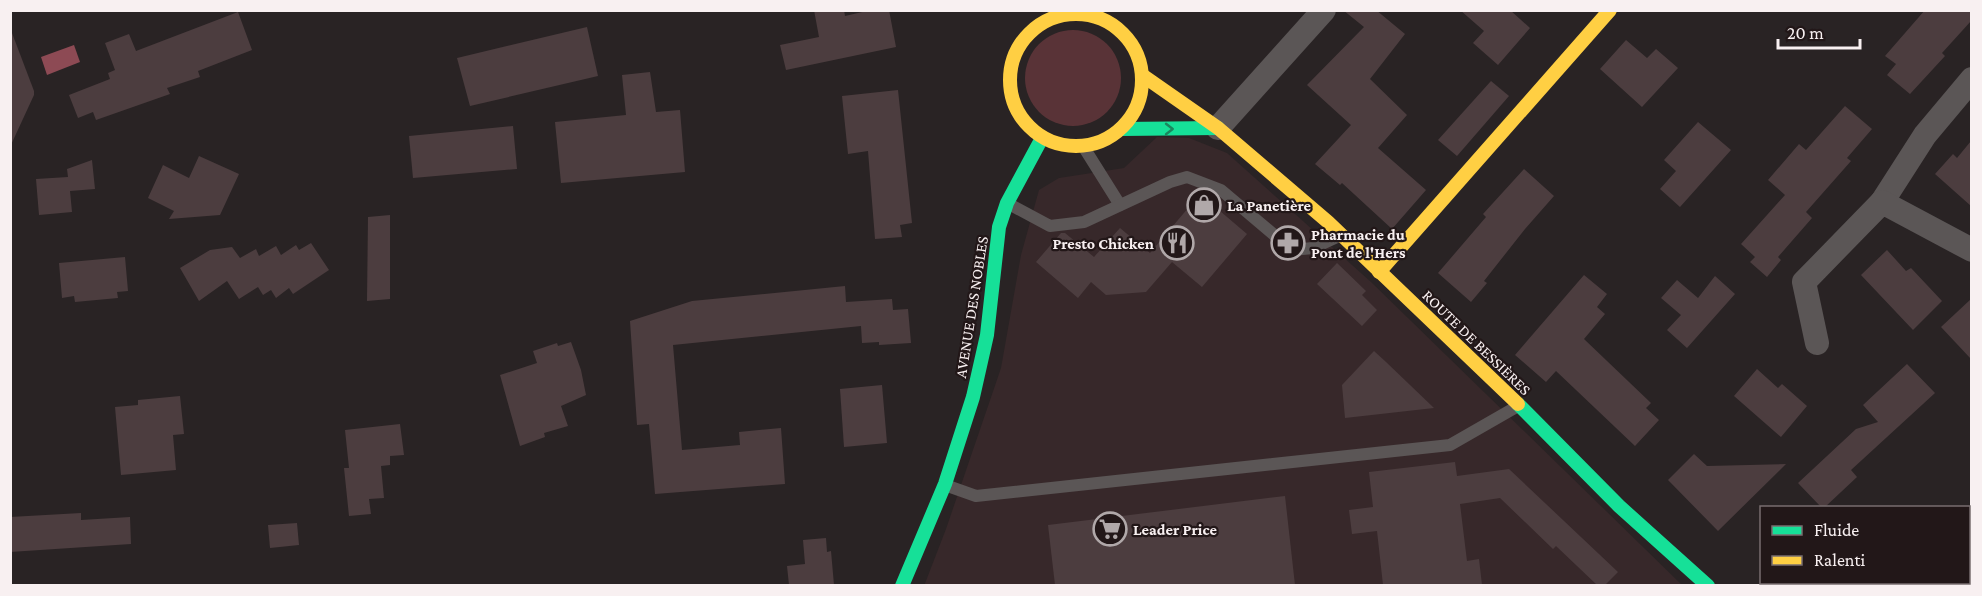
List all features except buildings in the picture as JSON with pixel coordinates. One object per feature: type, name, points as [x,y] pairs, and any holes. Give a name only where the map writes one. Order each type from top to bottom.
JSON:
[{"type":"main road","points":[[1379,272],[1610,10]]},
{"type":"main road","points":[[1045,15],[1089,15],[1110,23],[1126,36],[1137,54],[1142,75],[1140,95],[1134,113],[1121,129],[1103,141],[1083,147],[1062,145],[1042,138],[1026,125],[1015,107],[1010,88],[1011,67],[1018,48],[1045,15]]},
{"type":"main road","name":"ROUTE DE BESSIÈRES","points":[[1142,75],[1218,128],[1328,222],[1519,405],[1619,506],[1708,585]]},
{"type":"main road","points":[[1121,129],[1218,128]]},
{"type":"main road","name":"AVENUE DES NOBLES","points":[[902,585],[945,484],[973,398],[987,335],[999,227],[1006,203],[1042,138]]},
{"type":"street","points":[[1218,128],[1324,10]]},
{"type":"street","points":[[1817,343],[1804,282],[1882,202],[1924,135],[1971,79]]},
{"type":"street","points":[[1882,202],[1971,250]]},
{"type":"lane","points":[[1083,147],[1120,205]]},
{"type":"lane","points":[[1006,203],[1050,226],[1084,222],[1170,182],[1187,177],[1221,190],[1292,250],[1313,248],[1340,235]]},
{"type":"lane","points":[[945,484],[976,496],[1450,445],[1519,405]]},
{"type":"shaded area","points":[[1073,30],[1091,33],[1107,44],[1118,60],[1121,78],[1118,96],[1107,112],[1091,123],[1073,126],[1055,123],[1039,112],[1028,96],[1025,78],[1028,60],[1039,44],[1055,33]]},
{"type":"shaded area","points":[[74,45],[80,62],[47,75],[41,57]]},
{"type":"shaded area","points":[[1157,137],[1189,138],[1227,153],[1371,282],[1682,585],[924,586],[1001,368],[1021,255],[1039,190],[1059,178],[1124,168]]},
{"type":"traffic: fast","points":[[1121,129],[1218,128]]},
{"type":"traffic: fast","points":[[902,586],[945,484],[973,397],[987,335],[999,227],[1007,203],[1042,138]]},
{"type":"traffic: fast","points":[[1518,404],[1619,506],[1708,586]]},
{"type":"traffic: slow","points":[[1379,272],[1610,10]]},
{"type":"traffic: slow","points":[[1076,14],[1101,19],[1123,33],[1137,55],[1142,80],[1137,105],[1123,127],[1101,141],[1076,146],[1051,141],[1029,127],[1015,105],[1010,80],[1015,55],[1029,33],[1051,19],[1076,14]]},
{"type":"traffic: slow","points":[[1142,75],[1218,128],[1328,222],[1518,404]]},
{"type":"place","name":"La Panetière","points":[[1204,205]]},
{"type":"place","name":"Presto Chicken","points":[[1177,243]]},
{"type":"place","name":"Pharmacie du Pont de l'Hers","points":[[1288,243]]},
{"type":"place","name":"Leader Price","points":[[1110,529]]}]
